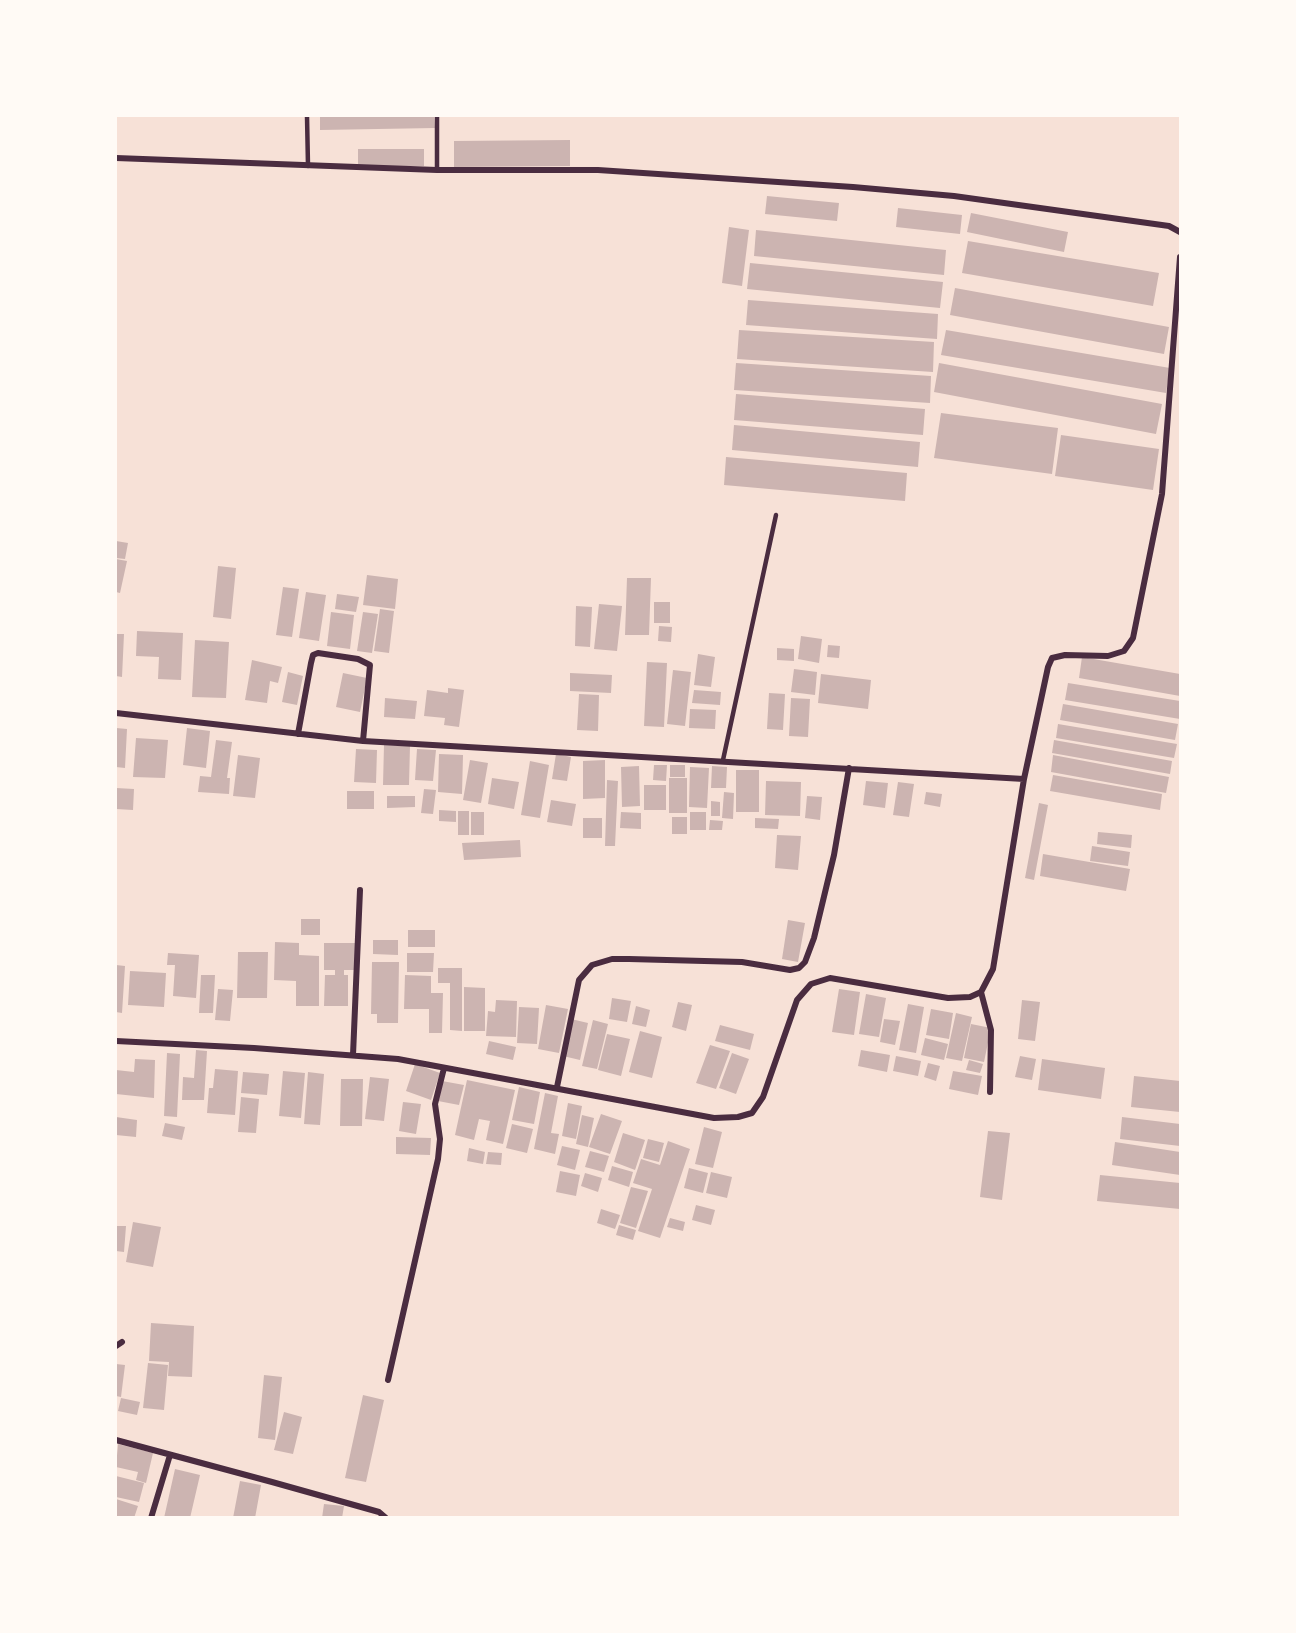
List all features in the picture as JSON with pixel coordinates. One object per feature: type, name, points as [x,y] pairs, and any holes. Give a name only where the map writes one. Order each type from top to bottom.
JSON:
[{"type":"street","points":[[116,158],[437,170],[598,170],[854,187],[954,196],[1169,225],[1180,232]]},
{"type":"street","points":[[116,1041],[398,1059],[714,1118],[738,1117],[752,1113],[762,1097],[797,1000],[812,984],[830,978],[948,998],[970,997],[981,992],[993,969],[1024,779],[1048,667],[1052,658],[1065,655],[1108,656],[1124,651],[1133,638],[1162,494],[1180,257]]},
{"type":"street","points":[[298,734],[313,655],[334,655],[358,659],[370,665],[363,741]]},
{"type":"street","points":[[116,713],[363,741],[1024,779]]},
{"type":"street","points":[[557,1087],[579,980],[592,965],[612,959],[629,959],[742,963],[790,970],[798,968],[805,962],[814,938],[834,855],[849,768]]},
{"type":"street","points":[[353,1055],[360,890]]},
{"type":"street","points":[[981,992],[991,1030],[990,1092]]},
{"type":"street","points":[[388,1380],[438,1158],[440,1139],[435,1104],[444,1068]]},
{"type":"street","points":[[116,1440],[369,1509],[386,1518]]},
{"type":"street","points":[[151,1518],[170,1455]]},
{"type":"lane","points":[[307,116],[308,166]]},
{"type":"lane","points":[[437,116],[437,170]]},
{"type":"lane","points":[[723,760],[776,515]]},
{"type":"building","points":[[320,116],[434,116],[435,128],[320,130]]},
{"type":"building","points":[[570,140],[570,166],[454,167],[454,141]]},
{"type":"building","points":[[358,149],[424,149],[424,166],[358,166]]},
{"type":"building","points":[[767,196],[839,203],[837,221],[765,214]]},
{"type":"building","points":[[898,208],[962,215],[960,234],[896,227]]},
{"type":"building","points":[[971,213],[1068,232],[1064,252],[967,232]]},
{"type":"building","points":[[729,227],[749,230],[742,286],[722,283]]},
{"type":"building","points":[[756,230],[946,250],[944,275],[754,256]]},
{"type":"building","points":[[968,241],[1159,273],[1153,306],[962,273]]},
{"type":"building","points":[[750,263],[943,282],[940,308],[747,289]]},
{"type":"building","points":[[955,288],[1169,327],[1164,354],[950,315]]},
{"type":"building","points":[[748,300],[938,314],[937,339],[746,325]]},
{"type":"building","points":[[739,330],[934,342],[933,372],[737,359]]},
{"type":"building","points":[[946,330],[1170,368],[1166,393],[941,355]]},
{"type":"building","points":[[736,363],[931,376],[930,403],[734,390]]},
{"type":"building","points":[[939,363],[1162,404],[1156,434],[934,392]]},
{"type":"building","points":[[736,394],[925,409],[923,435],[734,420]]},
{"type":"building","points":[[941,413],[1058,428],[1052,474],[934,458]]},
{"type":"building","points":[[734,425],[920,442],[918,467],[732,450]]},
{"type":"building","points":[[1061,435],[1159,449],[1153,490],[1055,476]]},
{"type":"building","points":[[726,457],[907,473],[905,501],[724,485]]},
{"type":"building","points":[[116,541],[128,543],[125,559],[116,558]]},
{"type":"building","points":[[116,559],[127,561],[120,593],[116,592]]},
{"type":"building","points":[[218,566],[236,568],[231,619],[213,617]]},
{"type":"building","points":[[367,575],[398,579],[395,609],[363,605]]},
{"type":"building","points":[[627,578],[651,578],[649,635],[625,635]]},
{"type":"building","points":[[283,587],[299,589],[292,637],[276,635]]},
{"type":"building","points":[[306,592],[326,595],[319,641],[299,638]]},
{"type":"building","points":[[337,594],[359,597],[356,612],[335,609]]},
{"type":"building","points":[[654,602],[670,602],[670,623],[654,623]]},
{"type":"building","points":[[599,604],[622,606],[617,651],[594,649]]},
{"type":"building","points":[[576,606],[592,607],[590,647],[575,646]]},
{"type":"building","points":[[380,609],[394,611],[389,653],[374,651]]},
{"type":"building","points":[[331,612],[354,615],[350,649],[327,646]]},
{"type":"building","points":[[363,612],[378,614],[372,653],[357,651]]},
{"type":"building","points":[[659,626],[672,627],[671,642],[658,641]]},
{"type":"building","points":[[137,631],[183,633],[181,680],[158,679],[159,657],[136,656]]},
{"type":"building","points":[[116,634],[124,634],[122,677],[116,676]]},
{"type":"building","points":[[801,636],[822,639],[819,663],[798,659]]},
{"type":"building","points":[[195,640],[229,642],[226,698],[192,697]]},
{"type":"building","points":[[828,645],[840,646],[839,658],[827,657]]},
{"type":"building","points":[[777,648],[794,649],[794,661],[777,660]]},
{"type":"building","points":[[698,654],[715,657],[711,687],[694,685]]},
{"type":"building","points":[[1082,657],[1180,674],[1180,696],[1079,678]]},
{"type":"building","points":[[252,660],[282,667],[278,683],[270,681],[267,703],[245,700]]},
{"type":"building","points":[[647,662],[667,663],[664,727],[644,726]]},
{"type":"building","points":[[794,669],[817,672],[815,695],[791,692]]},
{"type":"building","points":[[673,670],[691,672],[685,726],[667,724]]},
{"type":"building","points":[[288,672],[303,676],[297,705],[282,702]]},
{"type":"building","points":[[343,673],[367,678],[360,712],[336,707]]},
{"type":"building","points":[[570,673],[612,675],[611,693],[570,691]]},
{"type":"building","points":[[821,674],[871,680],[868,709],[818,703]]},
{"type":"building","points":[[1068,683],[1180,701],[1180,719],[1065,700]]},
{"type":"building","points":[[448,688],[464,690],[459,727],[444,725],[445,718],[424,716],[427,690],[448,693]]},
{"type":"building","points":[[694,690],[721,692],[720,705],[692,703]]},
{"type":"building","points":[[769,693],[785,694],[783,730],[767,729]]},
{"type":"building","points":[[579,694],[599,695],[598,731],[577,730]]},
{"type":"building","points":[[385,698],[417,701],[415,719],[384,717]]},
{"type":"building","points":[[791,698],[810,699],[808,737],[789,736]]},
{"type":"building","points":[[1063,704],[1178,724],[1175,740],[1060,720]]},
{"type":"building","points":[[690,709],[716,710],[715,729],[689,728]]},
{"type":"building","points":[[1058,724],[1177,744],[1174,758],[1056,738]]},
{"type":"building","points":[[116,728],[127,729],[125,768],[116,767]]},
{"type":"building","points":[[187,728],[210,731],[206,768],[183,765]]},
{"type":"building","points":[[136,738],[168,740],[165,778],[133,777]]},
{"type":"building","points":[[216,740],[232,742],[227,778],[230,778],[229,794],[198,792],[200,776],[211,777]]},
{"type":"building","points":[[1054,740],[1172,761],[1170,774],[1052,753]]},
{"type":"building","points":[[384,745],[410,746],[409,785],[383,785]]},
{"type":"building","points":[[356,749],[377,750],[376,783],[354,782]]},
{"type":"building","points":[[417,749],[436,750],[433,781],[415,780]]},
{"type":"building","points":[[439,754],[463,755],[462,794],[438,792]]},
{"type":"building","points":[[556,754],[571,757],[567,781],[552,779]]},
{"type":"building","points":[[238,755],[260,758],[255,798],[233,796]]},
{"type":"building","points":[[1053,755],[1169,777],[1166,793],[1051,772]]},
{"type":"building","points":[[470,760],[488,763],[481,803],[463,800]]},
{"type":"building","points":[[605,760],[605,798],[583,799],[583,761]]},
{"type":"building","points":[[530,761],[549,765],[540,818],[521,815]]},
{"type":"building","points":[[654,765],[667,765],[666,781],[653,780]]},
{"type":"building","points":[[670,765],[685,765],[685,777],[670,777]]},
{"type":"building","points":[[639,766],[640,806],[622,807],[621,767]]},
{"type":"building","points":[[712,766],[727,767],[726,788],[711,788]]},
{"type":"building","points":[[690,767],[709,768],[707,808],[689,807]]},
{"type":"building","points":[[736,770],[759,770],[759,812],[736,812]]},
{"type":"building","points":[[1053,775],[1162,794],[1160,810],[1050,791]]},
{"type":"building","points":[[492,778],[519,782],[514,809],[488,804]]},
{"type":"building","points":[[669,778],[687,778],[687,813],[669,813]]},
{"type":"building","points":[[607,780],[618,781],[615,846],[605,846]]},
{"type":"building","points":[[766,781],[801,782],[800,816],[765,815]]},
{"type":"building","points":[[866,781],[888,783],[885,808],[863,805]]},
{"type":"building","points":[[898,782],[914,784],[909,817],[893,815]]},
{"type":"building","points":[[644,785],[666,785],[666,810],[644,810]]},
{"type":"building","points":[[116,788],[134,789],[133,810],[116,809]]},
{"type":"building","points":[[424,789],[436,790],[433,814],[421,813]]},
{"type":"building","points":[[347,791],[374,791],[374,809],[347,809]]},
{"type":"building","points":[[724,792],[734,793],[733,819],[722,818]]},
{"type":"building","points":[[926,792],[942,794],[940,807],[924,804]]},
{"type":"building","points":[[387,796],[415,796],[415,807],[387,808]]},
{"type":"building","points":[[807,796],[822,797],[820,820],[805,818]]},
{"type":"building","points":[[551,800],[576,804],[572,826],[547,822]]},
{"type":"building","points":[[711,801],[720,802],[720,816],[711,816]]},
{"type":"building","points":[[1039,803],[1048,805],[1034,880],[1025,878]]},
{"type":"building","points":[[439,810],[456,811],[456,822],[439,821]]},
{"type":"building","points":[[458,811],[469,811],[469,835],[458,835]]},
{"type":"building","points":[[471,812],[484,812],[484,835],[471,835]]},
{"type":"building","points":[[621,812],[641,813],[641,829],[620,828]]},
{"type":"building","points":[[690,812],[706,812],[706,830],[690,830]]},
{"type":"building","points":[[672,817],[687,817],[687,834],[672,834]]},
{"type":"building","points":[[583,818],[602,818],[602,838],[583,838]]},
{"type":"building","points":[[755,818],[779,819],[778,829],[755,828]]},
{"type":"building","points":[[710,820],[723,821],[722,830],[709,830]]},
{"type":"building","points":[[1098,832],[1132,835],[1131,848],[1097,844]]},
{"type":"building","points":[[777,835],[801,836],[798,870],[775,868]]},
{"type":"building","points":[[520,840],[521,857],[464,860],[462,843]]},
{"type":"building","points":[[1092,846],[1130,852],[1128,866],[1090,861]]},
{"type":"building","points":[[1043,854],[1130,869],[1126,891],[1040,876]]},
{"type":"building","points":[[301,919],[320,919],[320,935],[301,935]]},
{"type":"building","points":[[788,920],[805,923],[798,962],[782,959]]},
{"type":"building","points":[[408,930],[435,930],[435,947],[408,947]]},
{"type":"building","points":[[373,940],[398,940],[398,955],[373,954]]},
{"type":"building","points":[[275,942],[299,943],[299,955],[319,956],[319,1006],[296,1006],[296,981],[274,980]]},
{"type":"building","points":[[324,943],[357,943],[356,970],[344,970],[344,975],[348,975],[348,1006],[324,1006],[325,975],[335,975],[335,970],[324,970]]},
{"type":"building","points":[[238,952],[268,952],[267,998],[237,998]]},
{"type":"building","points":[[168,953],[199,955],[196,998],[173,996],[175,965],[167,965]]},
{"type":"building","points":[[407,953],[434,953],[433,972],[407,972]]},
{"type":"building","points":[[372,962],[399,962],[398,1023],[377,1023],[377,1014],[371,1014]]},
{"type":"building","points":[[116,965],[125,966],[122,1013],[116,1012]]},
{"type":"building","points":[[438,968],[462,968],[462,1031],[450,1030],[450,983],[438,983]]},
{"type":"building","points":[[130,971],[166,973],[164,1007],[128,1005]]},
{"type":"building","points":[[201,975],[215,975],[213,1013],[199,1013]]},
{"type":"building","points":[[405,975],[431,976],[431,993],[443,993],[442,1033],[429,1033],[429,1009],[404,1009]]},
{"type":"building","points":[[464,987],[485,988],[485,1031],[464,1031]]},
{"type":"building","points":[[218,989],[233,990],[230,1021],[215,1020]]},
{"type":"building","points":[[839,989],[860,992],[854,1035],[832,1032]]},
{"type":"building","points":[[866,994],[886,998],[879,1037],[859,1034]]},
{"type":"building","points":[[612,998],[631,1001],[627,1022],[609,1019]]},
{"type":"building","points":[[496,1000],[517,1001],[516,1037],[486,1036],[488,1011],[495,1012]]},
{"type":"building","points":[[1022,1000],[1040,1002],[1035,1041],[1018,1039]]},
{"type":"building","points":[[678,1002],[692,1005],[686,1031],[672,1027]]},
{"type":"building","points":[[908,1004],[924,1007],[916,1053],[899,1050]]},
{"type":"building","points":[[546,1005],[568,1009],[559,1053],[538,1049]]},
{"type":"building","points":[[636,1006],[650,1010],[646,1027],[632,1024]]},
{"type":"building","points":[[519,1007],[539,1008],[537,1044],[517,1043]]},
{"type":"building","points":[[931,1009],[953,1013],[949,1039],[926,1035]]},
{"type":"building","points":[[956,1013],[972,1017],[962,1061],[946,1058]]},
{"type":"building","points":[[571,1019],[588,1023],[580,1060],[563,1056]]},
{"type":"building","points":[[884,1019],[900,1021],[895,1045],[880,1042]]},
{"type":"building","points":[[593,1020],[608,1024],[597,1069],[582,1066]]},
{"type":"building","points":[[971,1024],[991,1028],[984,1062],[964,1058]]},
{"type":"building","points":[[720,1025],[754,1034],[750,1050],[715,1041]]},
{"type":"building","points":[[640,1031],[662,1037],[652,1078],[629,1072]]},
{"type":"building","points":[[607,1034],[630,1039],[621,1076],[598,1070]]},
{"type":"building","points":[[925,1038],[948,1044],[944,1060],[921,1055]]},
{"type":"building","points":[[489,1041],[516,1047],[513,1060],[486,1054]]},
{"type":"building","points":[[710,1045],[730,1051],[716,1089],[696,1083]]},
{"type":"building","points":[[196,1050],[207,1051],[204,1100],[182,1100],[183,1077],[194,1078]]},
{"type":"building","points":[[861,1050],[890,1055],[887,1072],[858,1066]]},
{"type":"building","points":[[167,1053],[180,1054],[177,1117],[164,1116]]},
{"type":"building","points":[[732,1053],[749,1059],[736,1094],[719,1088]]},
{"type":"building","points":[[896,1056],[921,1061],[918,1076],[893,1071]]},
{"type":"building","points":[[1020,1056],[1036,1059],[1032,1080],[1015,1077]]},
{"type":"building","points":[[135,1059],[155,1060],[154,1098],[116,1094],[116,1070],[134,1072]]},
{"type":"building","points":[[1042,1059],[1105,1068],[1101,1099],[1038,1090]]},
{"type":"building","points":[[969,1060],[983,1064],[980,1073],[966,1070]]},
{"type":"building","points":[[928,1063],[940,1066],[936,1081],[924,1077]]},
{"type":"building","points":[[415,1064],[440,1073],[431,1100],[406,1091]]},
{"type":"building","points":[[215,1069],[238,1071],[235,1115],[207,1113],[209,1088],[213,1088]]},
{"type":"building","points":[[283,1071],[305,1073],[301,1118],[279,1116]]},
{"type":"building","points":[[953,1071],[982,1076],[978,1095],[949,1089]]},
{"type":"building","points":[[243,1072],[269,1074],[267,1095],[241,1093]]},
{"type":"building","points":[[308,1072],[324,1074],[320,1125],[304,1124]]},
{"type":"building","points":[[1134,1076],[1180,1081],[1180,1112],[1131,1107]]},
{"type":"building","points":[[370,1077],[389,1079],[384,1121],[365,1119]]},
{"type":"building","points":[[341,1079],[363,1079],[362,1126],[340,1126]]},
{"type":"building","points":[[467,1080],[515,1090],[503,1144],[486,1140],[490,1121],[479,1119],[474,1140],[455,1135]]},
{"type":"building","points":[[442,1081],[464,1085],[459,1105],[438,1101]]},
{"type":"building","points":[[519,1087],[540,1092],[534,1124],[512,1120]]},
{"type":"building","points":[[545,1093],[558,1096],[551,1133],[559,1134],[555,1154],[534,1149]]},
{"type":"building","points":[[241,1097],[259,1099],[256,1133],[238,1132]]},
{"type":"building","points":[[403,1102],[421,1104],[416,1134],[399,1131]]},
{"type":"building","points":[[568,1103],[582,1106],[576,1139],[562,1136]]},
{"type":"building","points":[[601,1114],[622,1121],[610,1154],[589,1147]]},
{"type":"building","points":[[582,1115],[594,1118],[588,1147],[576,1144]]},
{"type":"building","points":[[116,1117],[137,1120],[136,1137],[116,1135]]},
{"type":"building","points":[[1122,1117],[1180,1124],[1180,1146],[1120,1139]]},
{"type":"building","points":[[165,1123],[185,1127],[182,1140],[162,1136]]},
{"type":"building","points":[[512,1124],[533,1129],[527,1153],[506,1148]]},
{"type":"building","points":[[704,1127],[722,1132],[713,1168],[695,1164]]},
{"type":"building","points":[[988,1131],[1010,1133],[1002,1200],[980,1197]]},
{"type":"building","points":[[623,1133],[645,1140],[635,1170],[614,1162]]},
{"type":"building","points":[[396,1137],[431,1138],[430,1155],[396,1154]]},
{"type":"building","points":[[648,1139],[664,1143],[659,1162],[643,1158]]},
{"type":"building","points":[[668,1141],[690,1149],[660,1238],[638,1231],[652,1189],[633,1183],[641,1159],[660,1165]]},
{"type":"building","points":[[1115,1142],[1180,1152],[1180,1175],[1112,1165]]},
{"type":"building","points":[[562,1146],[580,1150],[575,1170],[557,1165]]},
{"type":"building","points":[[469,1148],[485,1152],[483,1164],[467,1161]]},
{"type":"building","points":[[590,1151],[609,1156],[604,1172],[585,1167]]},
{"type":"building","points":[[488,1152],[502,1153],[501,1165],[486,1164]]},
{"type":"building","points":[[612,1166],[633,1172],[629,1187],[608,1180]]},
{"type":"building","points":[[689,1168],[708,1173],[703,1193],[684,1188]]},
{"type":"building","points":[[560,1171],[580,1175],[576,1196],[556,1192]]},
{"type":"building","points":[[711,1172],[732,1177],[727,1198],[706,1193]]},
{"type":"building","points":[[585,1173],[602,1178],[598,1192],[581,1186]]},
{"type":"building","points":[[1100,1175],[1180,1183],[1180,1209],[1097,1201]]},
{"type":"building","points":[[631,1187],[648,1191],[636,1228],[620,1223]]},
{"type":"building","points":[[696,1205],[715,1210],[711,1225],[692,1220]]},
{"type":"building","points":[[601,1209],[620,1215],[615,1229],[597,1223]]},
{"type":"building","points":[[670,1218],[685,1222],[683,1231],[667,1227]]},
{"type":"building","points":[[133,1222],[161,1227],[153,1267],[126,1262]]},
{"type":"building","points":[[619,1225],[636,1230],[633,1240],[616,1235]]},
{"type":"building","points":[[116,1226],[126,1226],[124,1252],[116,1251]]},
{"type":"building","points":[[151,1323],[194,1326],[192,1377],[168,1376],[169,1362],[149,1361]]},
{"type":"building","points":[[148,1363],[168,1365],[164,1410],[143,1408]]},
{"type":"building","points":[[116,1364],[125,1365],[121,1397],[116,1396]]},
{"type":"building","points":[[264,1375],[282,1377],[275,1440],[258,1438]]},
{"type":"building","points":[[363,1395],[384,1400],[366,1482],[345,1478]]},
{"type":"building","points":[[121,1398],[140,1402],[137,1415],[118,1411]]},
{"type":"building","points":[[284,1412],[302,1417],[293,1454],[274,1450]]},
{"type":"building","points":[[118,1444],[153,1453],[146,1483],[136,1480],[138,1472],[116,1467]]},
{"type":"building","points":[[175,1469],[200,1475],[190,1518],[164,1518]]},
{"type":"building","points":[[116,1476],[144,1483],[139,1502],[116,1497]]},
{"type":"building","points":[[240,1481],[261,1485],[255,1518],[233,1518]]},
{"type":"building","points":[[116,1499],[138,1506],[134,1518],[116,1516]]},
{"type":"building","points":[[324,1504],[344,1506],[342,1518],[322,1518]]}]
